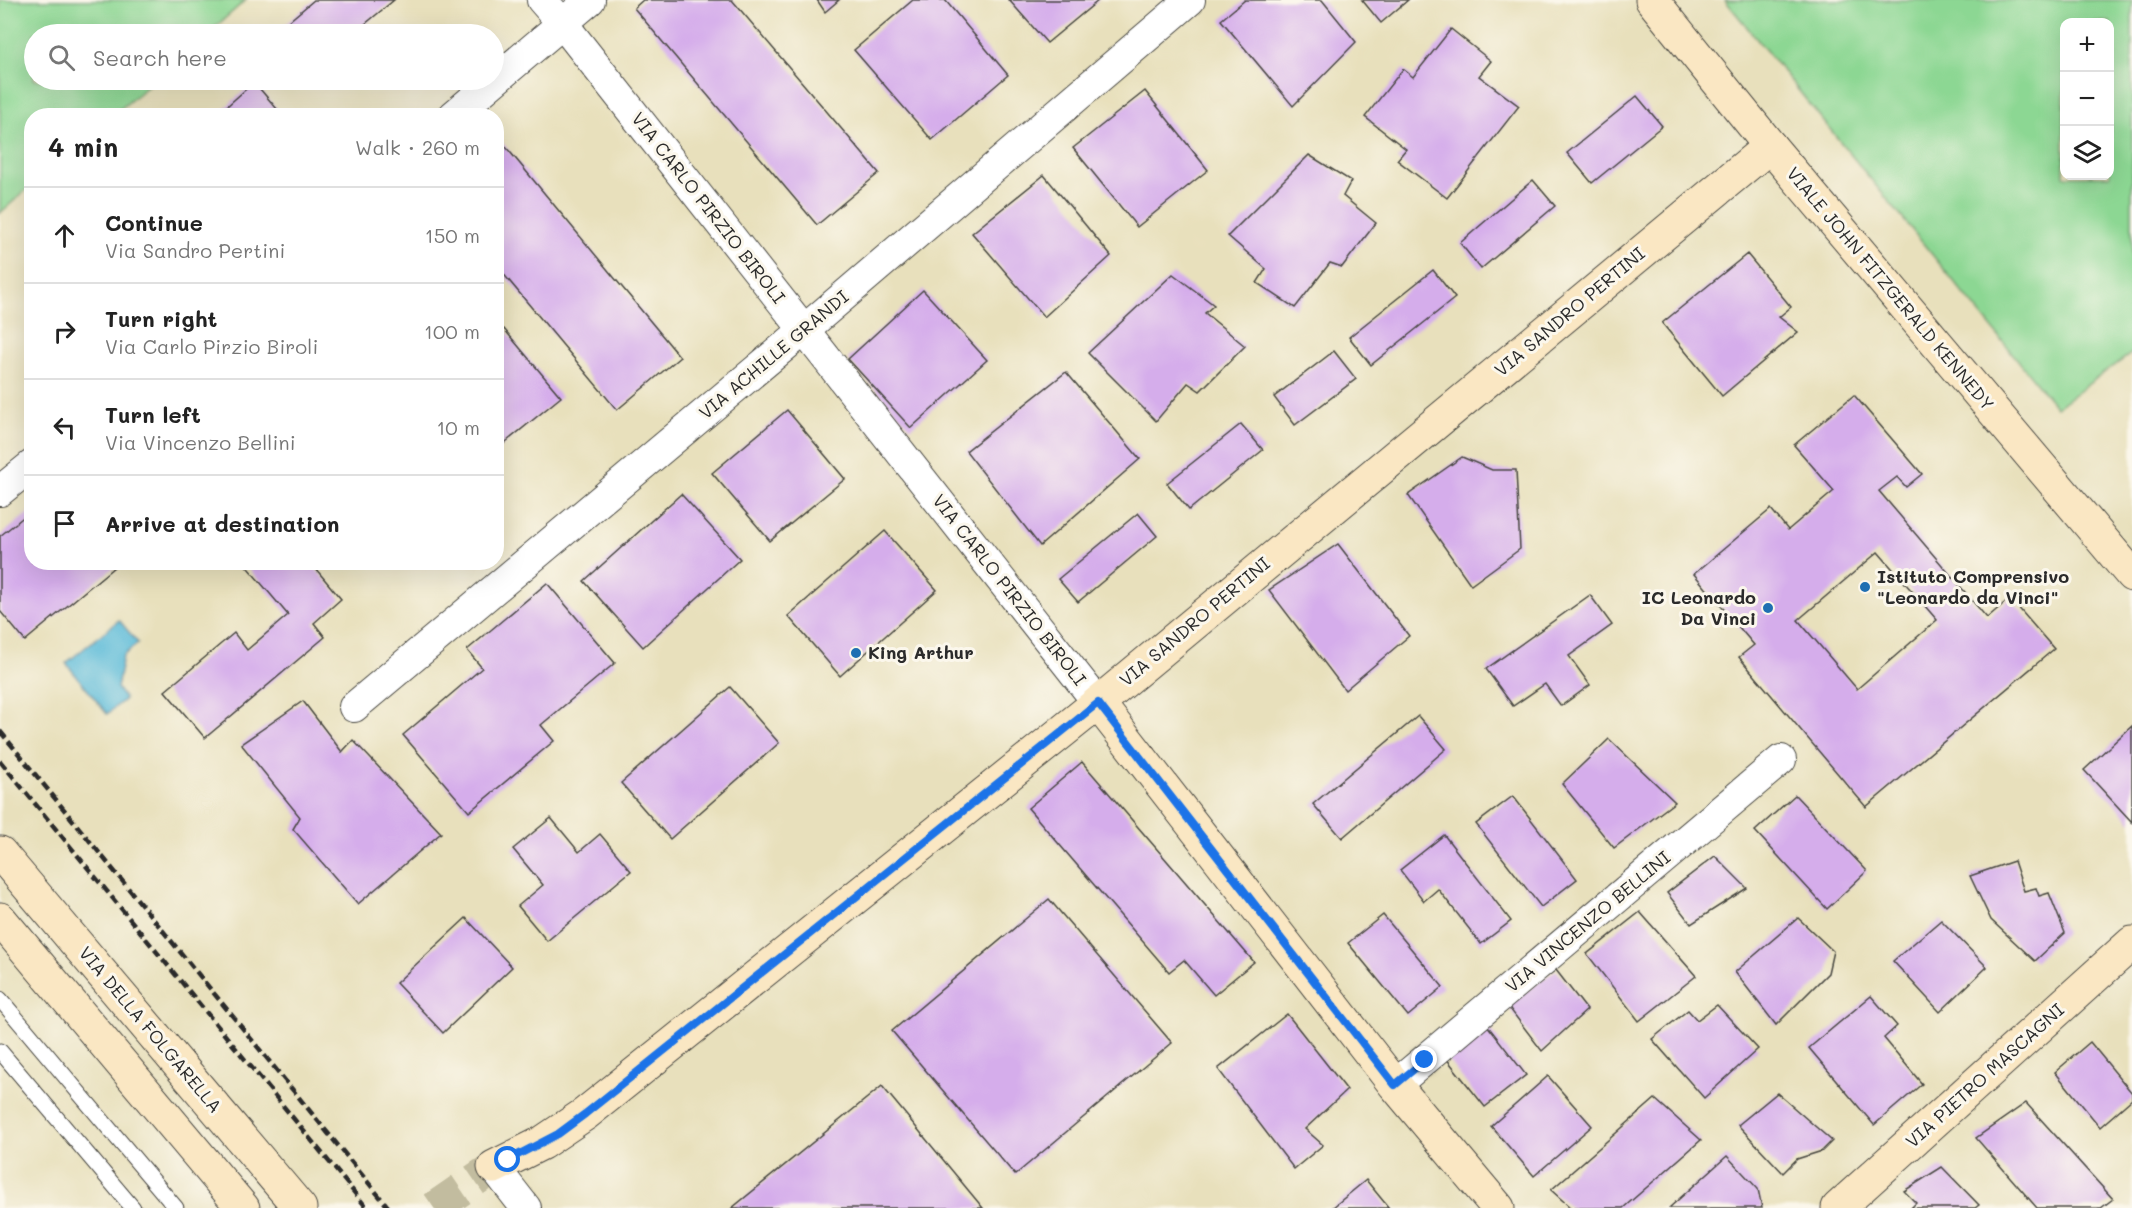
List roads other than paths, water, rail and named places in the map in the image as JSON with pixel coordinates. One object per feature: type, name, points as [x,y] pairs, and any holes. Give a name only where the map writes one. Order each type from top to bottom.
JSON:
[{"type":"street","name":"VIA CARLO PIRZIO BIROLI","points":[[542,0],[1098,703],[1395,1085],[1498,1208]]},
{"type":"street","points":[[504,73],[590,0]]},
{"type":"street","name":"VIA ACHILLE GRANDI","points":[[354,707],[804,330],[1190,0]]},
{"type":"street","name":"VIALE JOHN FITZGERALD KENNEDY","points":[[1652,0],[1770,146],[2132,575]]},
{"type":"street","points":[[463,108],[484,90]]},
{"type":"street","name":"VIA SANDRO PERTINI","points":[[494,1167],[558,1134],[585,1114],[1098,703],[1770,146]]},
{"type":"street","points":[[0,491],[24,472]]},
{"type":"street","name":"VIA VINCENZO BELLINI","points":[[1395,1085],[1781,760]]},
{"type":"street","name":"VIA DELLA FOLGARELLA","points":[[0,853],[300,1208]]},
{"type":"street","points":[[0,919],[243,1208]]},
{"type":"street","name":"VIA PIETRO MASCAGNI","points":[[1838,1208],[2132,943]]},
{"type":"street","points":[[494,1167],[526,1208]]},
{"type":"lane","points":[[0,999],[177,1208]]},
{"type":"lane","points":[[0,1051],[133,1208]]},
{"type":"water","points":[[119,620],[138,643],[123,656],[117,688],[125,699],[107,714],[66,663]]},
{"type":"tunnel","points":[[434,1208],[494,1167]]},
{"type":"railway","points":[[0,731],[389,1208]]},
{"type":"railway","points":[[0,761],[367,1208]]},
{"type":"place","name":"Istituto Comprensivo \"Leonardo da Vinci\"","points":[[1865,587]]},
{"type":"place","name":"IC Leonardo Da Vinci","points":[[1768,608]]},
{"type":"place","name":"King Arthur","points":[[856,653]]}]
